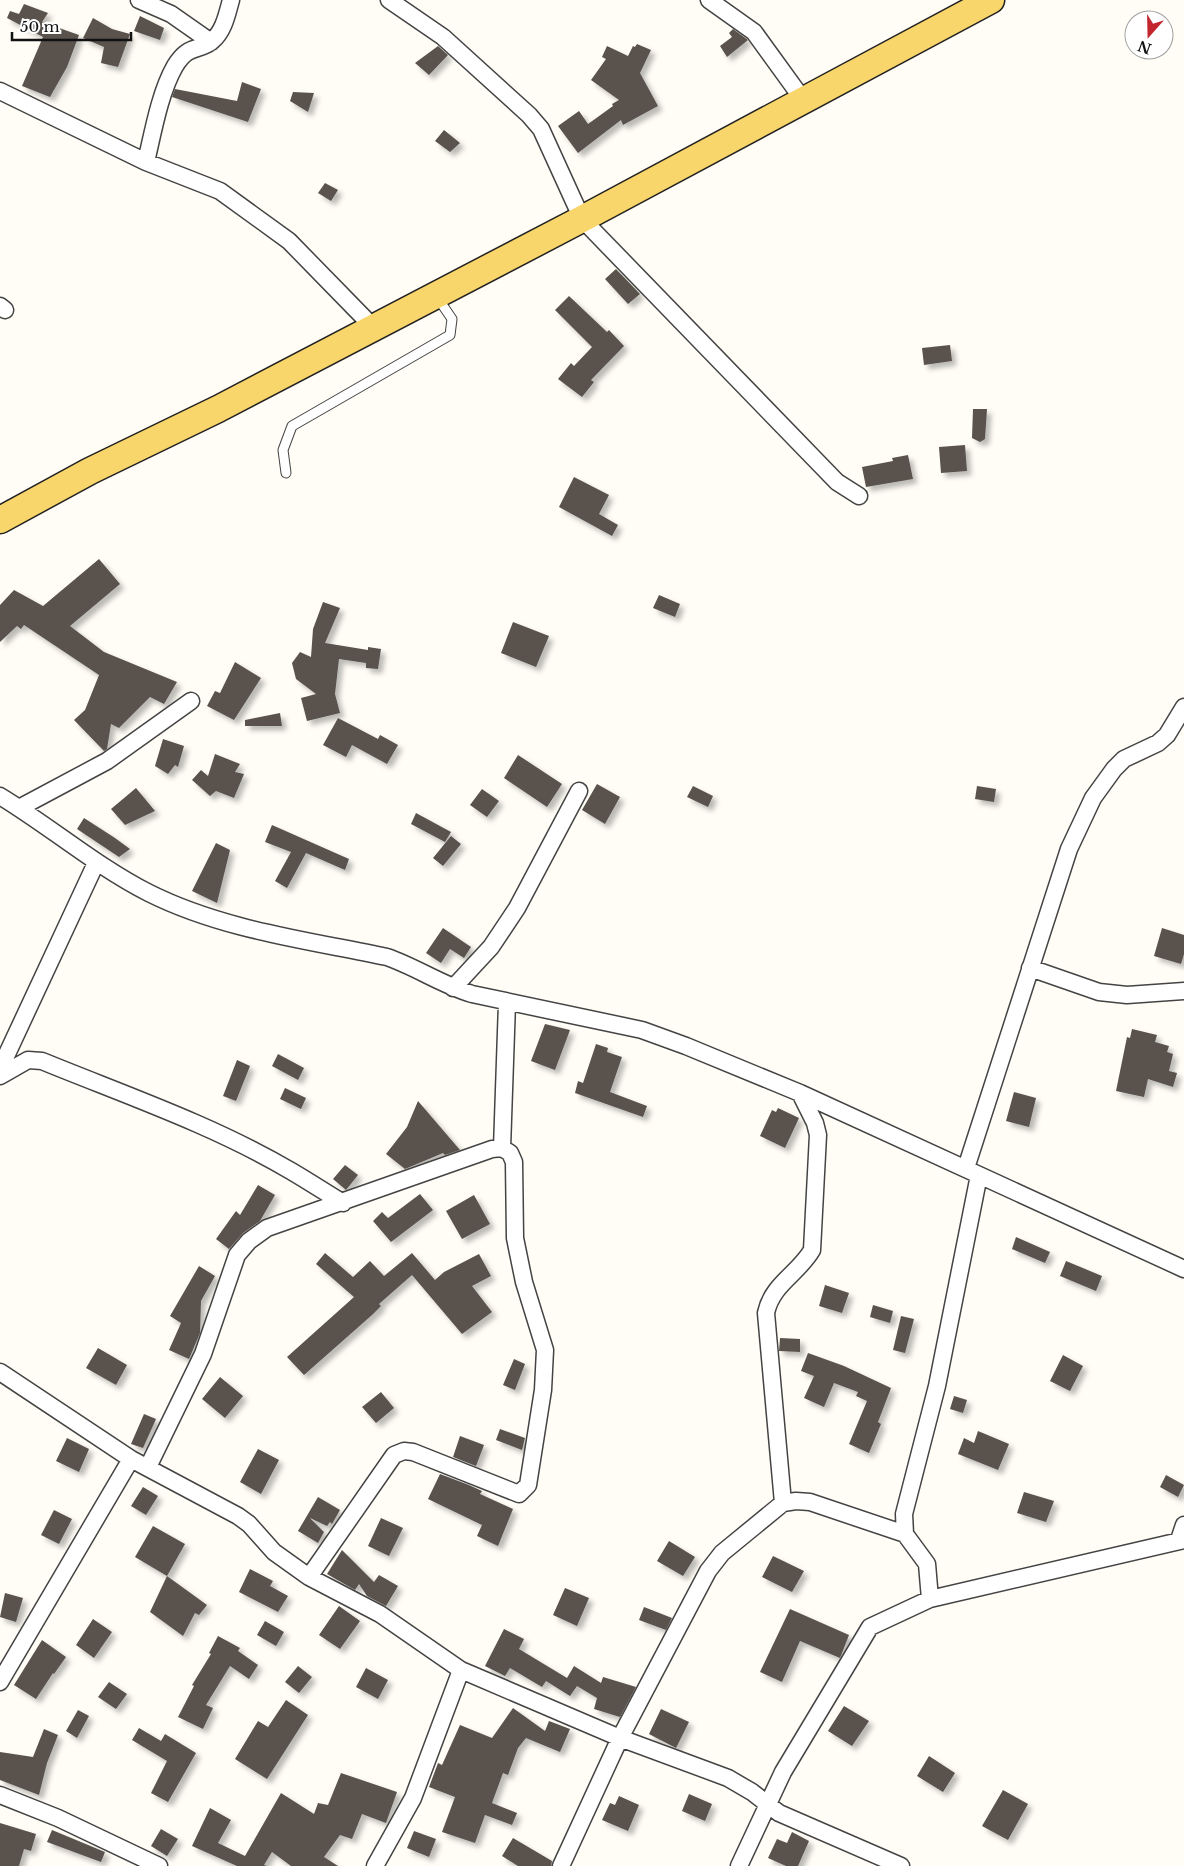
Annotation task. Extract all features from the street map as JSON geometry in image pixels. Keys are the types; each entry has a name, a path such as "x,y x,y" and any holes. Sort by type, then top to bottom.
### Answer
{"main road":[{"path":"0,520 90,471 218,409 804,101 960,7 991,0"}],"street":[{"path":"139,0 171,14 211,42"},
{"path":"146,162 155,124 175,66 189,49 211,42 222,29 231,0"},
{"path":"389,0 442,37 529,115 541,129 582,219 837,482 859,496"},
{"path":"709,0 754,32 804,101"},
{"path":"0,91 146,162 220,191 246,208 290,242 373,327"},
{"path":"19,808 107,761 191,701"},
{"path":"930,1600 927,1564 905,1534 904,1514 937,1386 972,1171 1030,968 1069,849 1093,798 1114,768 1124,759 1158,743 1167,735 1184,707"},
{"path":"453,988 491,947 516,908 579,791"},
{"path":"0,796 96,863 150,893 213,920 387,956 406,963 453,988 506,1003 642,1030 800,1093 1184,1269"},
{"path":"0,1069 96,863"},
{"path":"1030,968 1099,992 1127,995 1184,991"},
{"path":"502,1148 506,1003"},
{"path":"0,1076 28,1060 42,1062 186,1120 241,1145 290,1170 343,1203"},
{"path":"783,1503 766,1313 769,1300 777,1287 812,1250 818,1135 815,1122 800,1093"},
{"path":"148,1467 203,1354 237,1255 249,1241 267,1228 343,1203 492,1149 502,1148 510,1154 514,1162 515,1238 524,1282 544,1350 543,1390 528,1486 519,1494 413,1452 394,1455 309,1577"},
{"path":"0,1372 131,1458 238,1516 249,1524 274,1552 309,1577 380,1614 461,1670 620,1738 728,1778 768,1803 779,1813 901,1866"},
{"path":"0,1682 131,1458"},
{"path":"561,1866 620,1738 708,1571 722,1553 783,1503 810,1502 905,1534"},
{"path":"739,1866 783,1772 870,1627 930,1600 1182,1535"},
{"path":"375,1866 413,1798 461,1670"},
{"path":"0,1795 58,1818 126,1859 158,1866"}],"lane":[{"path":"286,473 282,450 292,426 450,335 452,319 436,295"}],"building":[{"path":"24,4 48,13 42,22 79,35 67,67 50,97 22,86 43,37 7,18 10,11 19,14"},
{"path":"140,16 164,28 160,40 134,31"},
{"path":"93,18 112,29 130,34 118,67 101,63 104,47 83,38"},
{"path":"733,29 748,40 727,57 720,46 732,37 729,33"},
{"path":"637,44 651,50 640,73 658,106 623,125 621,120 578,153 558,126 579,111 588,124 619,100 591,80 606,59 602,57 607,46 628,56 633,46 635,47"},
{"path":"438,46 448,55 429,75 415,63"},
{"path":"242,82 261,89 248,122 172,97 175,89 237,101"},
{"path":"293,92 314,93 308,112 290,101"},
{"path":"444,130 460,143 450,152 435,141"},
{"path":"325,183 338,190 331,201 318,193"},
{"path":"616,269 640,294 628,304 605,279"},
{"path":"569,296 607,332 609,330 624,346 591,380 594,382 582,397 558,379 571,363 574,366 592,347 555,310"},
{"path":"950,345 952,361 924,365 922,348"},
{"path":"973,409 987,409 985,439 980,442 972,438"},
{"path":"965,445 967,471 941,473 939,447"},
{"path":"908,455 913,479 866,487 862,467 893,461 892,458"},
{"path":"574,477 609,495 599,514 618,525 612,536 559,507"},
{"path":"99,559 120,584 70,626 104,652 177,682 164,704 150,697 119,728 111,724 107,749 104,751 74,720 85,710 99,675 24,625 21,629 17,626 0,642 0,605 14,590 43,606"},
{"path":"659,595 680,604 675,617 653,608"},
{"path":"323,602 340,608 325,643 368,650 368,647 381,649 378,669 366,668 366,663 339,659 335,694 340,713 307,721 301,698 316,694 296,679 292,663 300,652 311,657 313,629"},
{"path":"513,622 549,636 536,667 501,653"},
{"path":"235,662 261,678 234,720 207,706 215,691 220,693"},
{"path":"280,713 282,726 245,726 245,720"},
{"path":"338,718 378,739 380,735 398,745 387,764 352,745 346,757 323,745"},
{"path":"163,739 184,746 178,767 175,765 168,774 155,766"},
{"path":"215,754 240,764 235,772 244,774 234,798 216,791 210,796 192,780 201,770 208,776"},
{"path":"518,755 562,784 547,807 504,778"},
{"path":"597,784 620,797 605,824 582,810"},
{"path":"693,786 713,796 708,807 687,797"},
{"path":"977,786 996,789 994,802 975,799"},
{"path":"136,788 155,811 125,825 111,809"},
{"path":"482,789 499,801 487,817 470,805"},
{"path":"416,813 451,832 445,842 411,824"},
{"path":"84,818 130,849 119,857 77,829"},
{"path":"272,825 349,859 345,870 306,853 287,888 275,881 291,852 265,842"},
{"path":"451,836 461,844 443,866 433,858"},
{"path":"216,843 230,850 217,903 192,891"},
{"path":"443,928 471,947 464,958 450,949 441,963 426,953"},
{"path":"1162,928 1184,935 1184,954 1181,964 1154,956"},
{"path":"545,1024 570,1030 555,1070 531,1061"},
{"path":"1132,1029 1157,1035 1155,1042 1169,1046 1167,1052 1173,1054 1169,1071 1177,1073 1173,1087 1148,1079 1144,1097 1116,1091 1127,1037 1130,1038"},
{"path":"596,1044 608,1048 607,1052 622,1057 610,1092 647,1106 643,1117 575,1093 578,1081 583,1083"},
{"path":"278,1054 304,1068 298,1080 272,1066"},
{"path":"237,1060 250,1066 236,1101 223,1096"},
{"path":"285,1088 306,1098 301,1109 280,1099"},
{"path":"1014,1092 1036,1098 1029,1127 1006,1121"},
{"path":"418,1101 460,1150 445,1155 443,1153 405,1169 386,1154 407,1127"},
{"path":"778,1108 799,1118 785,1148 760,1136 772,1110 776,1112"},
{"path":"345,1165 358,1175 346,1190 333,1179"},
{"path":"258,1185 275,1195 260,1221 243,1233 229,1249 216,1239 236,1211 240,1215"},
{"path":"420,1194 433,1210 391,1242 373,1221 382,1212 388,1218"},
{"path":"474,1195 490,1224 462,1239 446,1211"},
{"path":"1016,1237 1050,1252 1045,1263 1012,1249"},
{"path":"325,1253 353,1277 370,1261 384,1276 412,1253 435,1280 444,1272 479,1254 491,1276 472,1286 492,1312 462,1334 412,1275 379,1304 381,1306 372,1315 304,1375 287,1357 354,1297 316,1264"},
{"path":"1066,1261 1102,1276 1096,1291 1060,1276"},
{"path":"199,1266 215,1276 201,1301 200,1333 189,1359 169,1350 181,1323 170,1316"},
{"path":"825,1285 849,1293 842,1313 819,1306"},
{"path":"873,1305 893,1311 890,1323 870,1317"},
{"path":"901,1316 914,1319 905,1353 893,1350"},
{"path":"780,1338 800,1339 800,1352 779,1351"},
{"path":"98,1348 127,1365 116,1385 86,1368"},
{"path":"808,1353 844,1366 891,1388 878,1422 881,1424 869,1453 849,1444 867,1401 856,1396 858,1392 834,1383 824,1407 804,1398 814,1376 801,1371"},
{"path":"1063,1355 1083,1366 1070,1391 1050,1381"},
{"path":"514,1359 525,1364 515,1390 503,1385"},
{"path":"220,1377 243,1396 225,1418 202,1399"},
{"path":"381,1392 394,1408 376,1423 362,1407"},
{"path":"954,1396 967,1400 963,1413 950,1409"},
{"path":"144,1414 156,1419 143,1448 131,1444"},
{"path":"500,1429 525,1438 522,1450 496,1440"},
{"path":"978,1431 1009,1444 998,1470 958,1454 964,1438 974,1443"},
{"path":"460,1436 484,1445 476,1466 453,1457"},
{"path":"67,1438 89,1449 79,1472 56,1461"},
{"path":"258,1449 279,1460 261,1494 240,1482"},
{"path":"440,1474 482,1491 480,1494 513,1509 498,1546 477,1536 482,1525 428,1499"},
{"path":"1166,1475 1184,1485 1178,1497 1160,1487"},
{"path":"143,1487 158,1496 146,1515 131,1506"},
{"path":"1024,1492 1054,1501 1046,1522 1017,1513"},
{"path":"318,1497 340,1510 332,1524 330,1522 327,1526 310,1518 324,1532 318,1543 298,1531"},
{"path":"54,1510 72,1519 59,1544 41,1535"},
{"path":"381,1518 403,1528 389,1556 368,1546"},
{"path":"153,1526 185,1544 167,1576 135,1557"},
{"path":"669,1541 695,1557 683,1576 657,1561"},
{"path":"342,1550 374,1582 379,1575 398,1586 386,1606 367,1596 359,1584 355,1590 327,1574"},
{"path":"773,1556 804,1571 792,1592 762,1577"},
{"path":"250,1569 273,1581 270,1586 288,1596 278,1612 239,1592"},
{"path":"167,1576 207,1605 199,1615 195,1613 183,1636 150,1612"},
{"path":"565,1588 589,1598 577,1626 553,1615"},
{"path":"5,1593 23,1598 16,1622 0,1617"},
{"path":"339,1606 360,1621 340,1649 319,1635"},
{"path":"644,1607 672,1618 666,1630 639,1620"},
{"path":"790,1609 849,1635 840,1658 800,1641 782,1682 760,1672"},
{"path":"93,1619 112,1632 94,1658 76,1645"},
{"path":"265,1621 284,1632 276,1646 257,1635"},
{"path":"504,1629 524,1639 519,1649 567,1678 574,1666 601,1683 603,1677 636,1687 620,1717 594,1709 597,1698 577,1686 570,1696 546,1681 542,1687 510,1668 505,1676 485,1666"},
{"path":"218,1636 240,1648 238,1651 258,1665 249,1679 230,1666 206,1705 213,1708 203,1729 178,1717 194,1686 192,1685 211,1654 209,1653"},
{"path":"42,1640 66,1657 36,1699 14,1685"},
{"path":"298,1666 312,1677 299,1693 285,1682"},
{"path":"366,1668 388,1680 378,1699 356,1687"},
{"path":"109,1682 127,1694 116,1709 98,1697"},
{"path":"286,1700 308,1715 267,1779 235,1759 258,1721 268,1727"},
{"path":"844,1706 869,1721 852,1746 828,1731"},
{"path":"513,1708 545,1731 549,1721 570,1729 560,1752 526,1738 518,1748 508,1775 503,1773 492,1803 517,1813 512,1825 485,1815 475,1843 442,1832 455,1797 429,1787 438,1763 442,1765 460,1725 492,1738"},
{"path":"661,1709 689,1722 676,1748 649,1734"},
{"path":"78,1710 89,1716 77,1738 66,1731"},
{"path":"139,1728 161,1741 165,1734 196,1753 168,1802 151,1793 167,1761 132,1740"},
{"path":"44,1729 58,1735 47,1763 39,1795 0,1780 0,1752 33,1757"},
{"path":"929,1756 955,1773 943,1792 917,1776"},
{"path":"341,1773 397,1792 386,1823 362,1814 352,1839 340,1835 324,1857 338,1866 291,1866 272,1852 264,1865 267,1866 237,1866 192,1846 210,1808 231,1820 218,1843 245,1856 281,1793 314,1814 318,1803 328,1805"},
{"path":"1003,1790 1028,1804 1008,1840 982,1826"},
{"path":"689,1794 712,1804 705,1821 682,1811"},
{"path":"619,1796 639,1805 628,1831 602,1820 610,1803 615,1805"},
{"path":"0,1823 36,1834 31,1851 24,1849 19,1866 0,1866"},
{"path":"161,1829 178,1839 167,1856 151,1846"},
{"path":"52,1830 105,1852 101,1862 47,1842"},
{"path":"414,1831 436,1839 429,1857 407,1848"},
{"path":"792,1832 809,1841 798,1866 786,1866 768,1858 777,1839 787,1843"},
{"path":"513,1838 552,1861 551,1866 518,1866 502,1856"}]}
